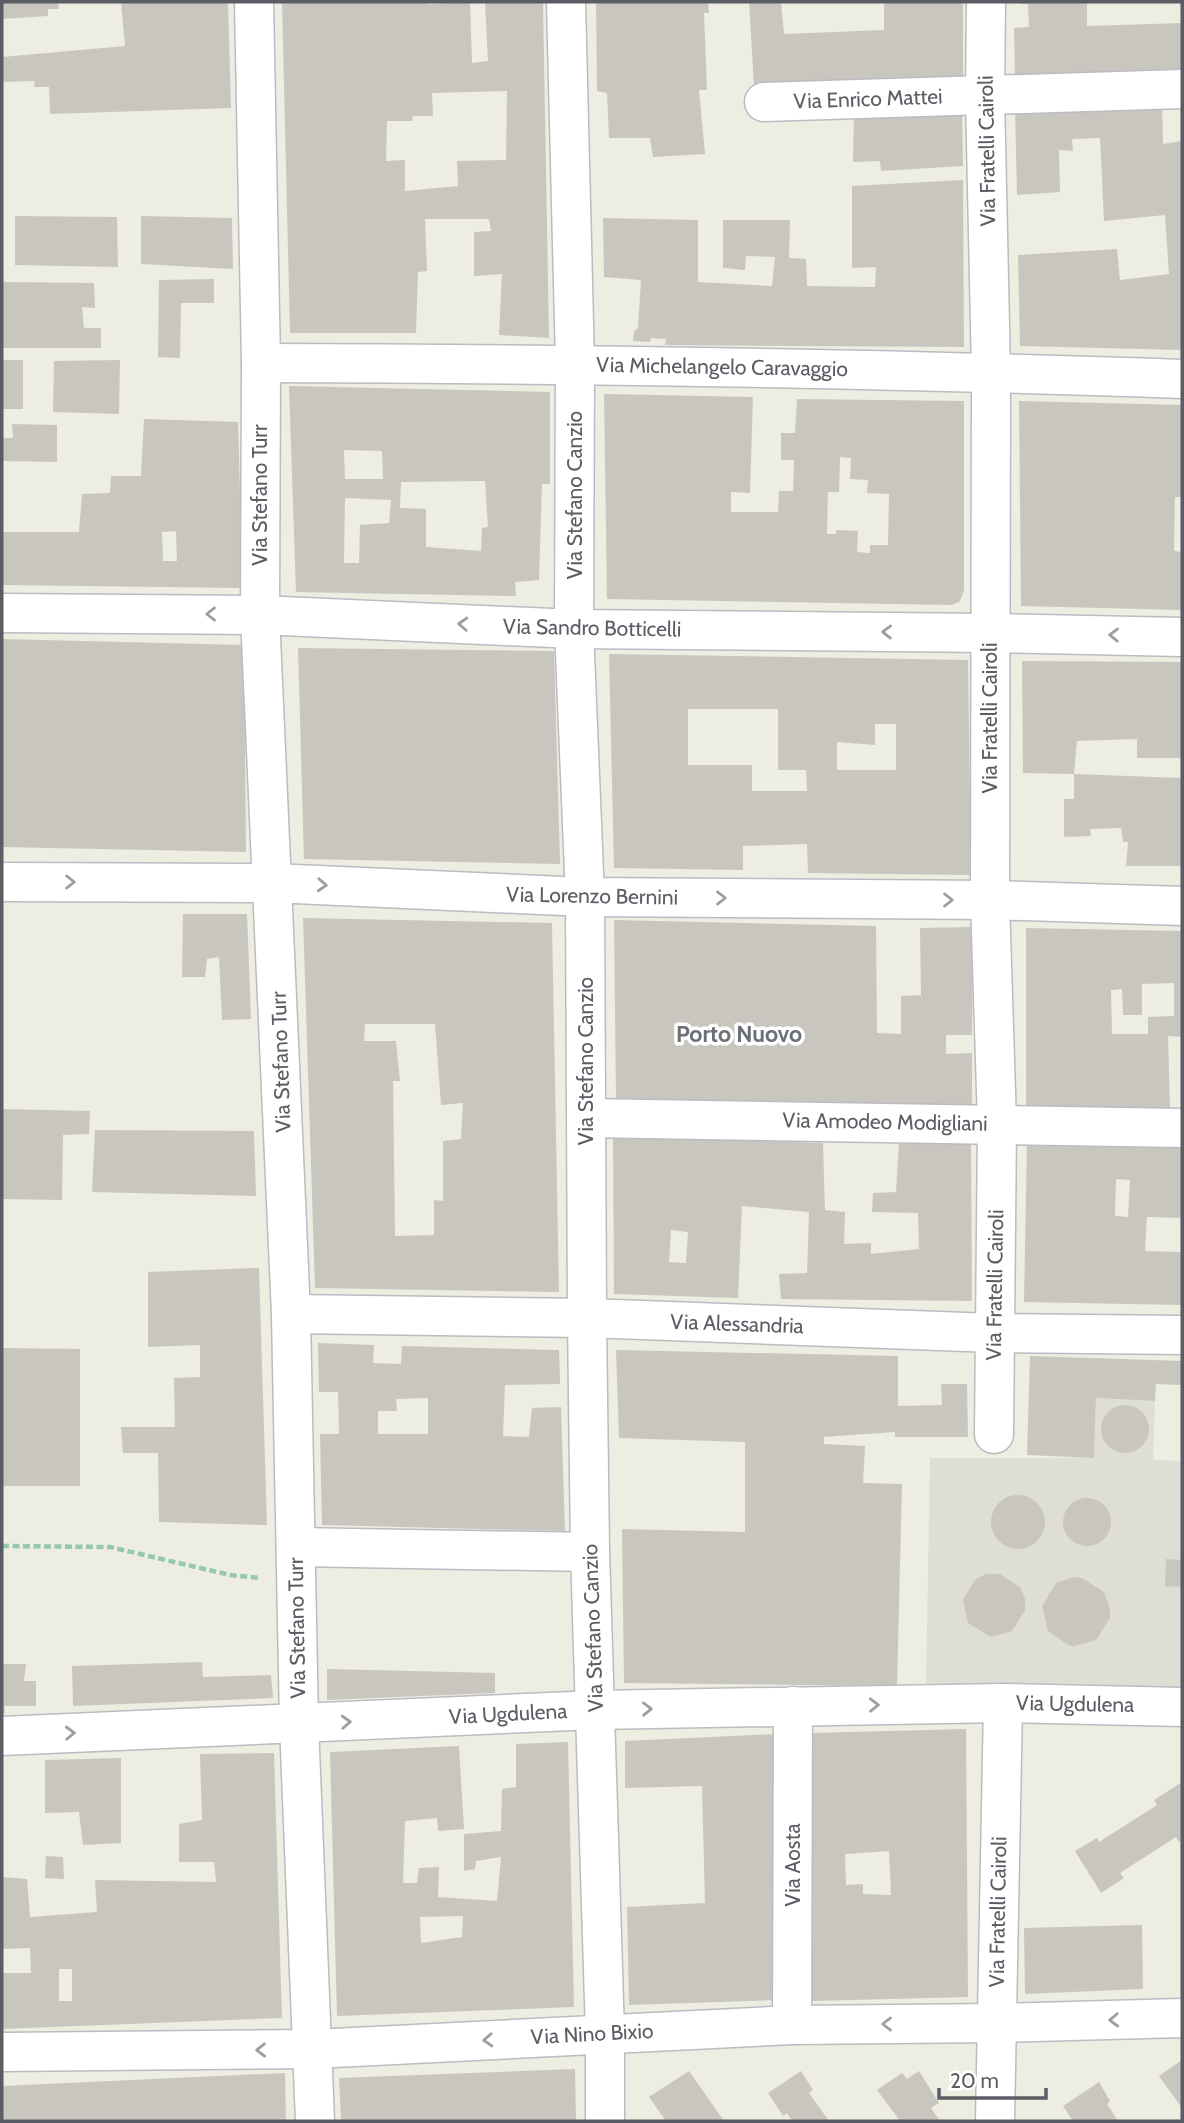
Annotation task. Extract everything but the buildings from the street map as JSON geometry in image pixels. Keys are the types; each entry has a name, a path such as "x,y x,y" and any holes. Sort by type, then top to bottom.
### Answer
{"street":[{"name":"Via Stefano Turr","path":"254,2 261,363 260,615 292,1314 299,1724 315,2121"},
{"name":"Via Stefano Canzio","path":"566,2 575,364 575,629 585,897 590,1552 605,2033 605,2121"},
{"name":"Via Fratelli Cairoli","path":"986,2 985,96 991,372 990,900 997,1124 994,1434"},
{"name":"Via Enrico Mattei","path":"764,102 1182,89"},
{"name":"Via Michelangelo Caravaggio","path":"261,363 575,364 991,372 1182,379"},
{"name":"Via Sandro Botticelli","path":"2,612 260,615 575,629 1182,637"},
{"name":"Via Lorenzo Bernini","path":"2,882 273,883 585,897 990,900 1182,906"},
{"name":"Via Amodeo Modigliani","path":"587,1118 1182,1128"},
{"name":"Via Alessandria","path":"292,1314 587,1318 994,1333 1182,1335"},
{"path":"296,1564 590,1552"},
{"name":"Via Fratelli Cairoli","path":"995,2121 1003,1703"},
{"name":"Via Ugdulena","path":"2,1736 595,1710 1003,1703 1182,1707"},
{"name":"Via Aosta","path":"792,2025 793,1706"},
{"name":"Via Nino Bixio","path":"2,2052 314,2049 792,2025 996,2024 1182,2018"}],"path":[{"path":"2,1546 110,1547 230,1575 296,1564"}],"shaded area":[{"path":"1096,1398 1155,1401 1153,1460 1182,1461 1182,1690 926,1686 930,1458 1094,1458"}],"district":[{"name":"Porto Nuovo","path":"739,1034"}]}
